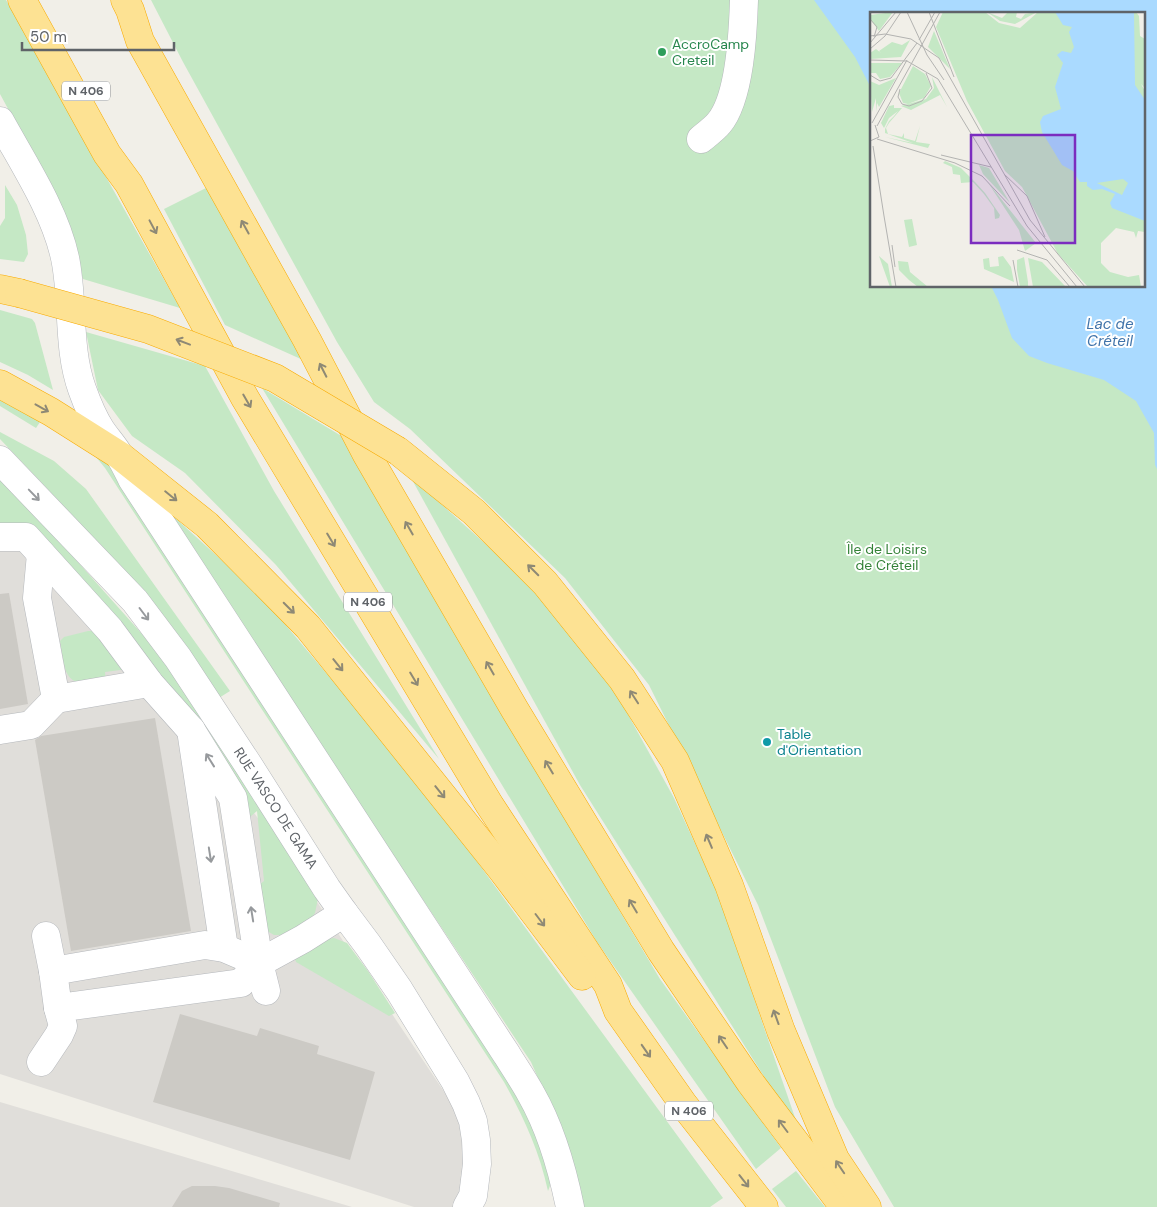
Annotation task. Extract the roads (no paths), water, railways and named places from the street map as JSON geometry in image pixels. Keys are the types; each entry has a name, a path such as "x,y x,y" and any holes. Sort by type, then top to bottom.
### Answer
{"highway":[{"path":"22,0 106,154 129,184"},
{"name":"N 406","path":"38,0 117,150 129,184 245,398 489,804 608,985 618,1011 684,1104 764,1207"},
{"path":"110,0 118,15 140,41 307,340 367,455 510,702 661,951 750,1082 844,1207"},
{"path":"125,0 140,41"},
{"path":"10,291 148,329 275,378 398,451 474,512 545,583 622,679 675,761 729,885 781,1031 835,1159 867,1207"},
{"path":"0,384 51,412 119,455 207,525 308,627 502,870 596,996 618,1011"}],"street":[{"path":"701,138 719,123 729,106 738,67 744,19 744,0"},
{"path":"0,121 42,197 60,237 66,265 76,365 88,403 100,429 119,455 132,479 508,1054 531,1094 555,1147 562,1201"},
{"name":"RUE VASCO DE GAMA","path":"0,460 135,601 178,658 344,913 398,990 455,1081 473,1121 477,1164 471,1203"},
{"path":"0,537 26,537 110,630 149,683 191,730 233,798 259,963 266,991"},
{"path":"41,554 38,598 56,699"},
{"path":"0,730 31,725 56,699 149,683"},
{"path":"191,730 224,948"},
{"path":"58,1008 241,983 259,963 303,939 344,913"},
{"path":"42,1062 59,1036 63,1026 58,1008 46,936"},
{"path":"53,972 205,945 224,948 259,963"}],"water":[{"name":"Lac de Créteil","path":"814,0 1157,0 1157,469 1155,465 1154,433 1136,401 1104,380 1029,356 1012,338 992,288 1144,288 1144,12 870,12 870,86 855,57"}],"place":[{"name":"AccroCamp Creteil","path":"662,52"},
{"name":"Table d'Orientation","path":"767,742"}],"park label":[{"name":"Île de Loisirs de Créteil","path":"887,558"}]}
